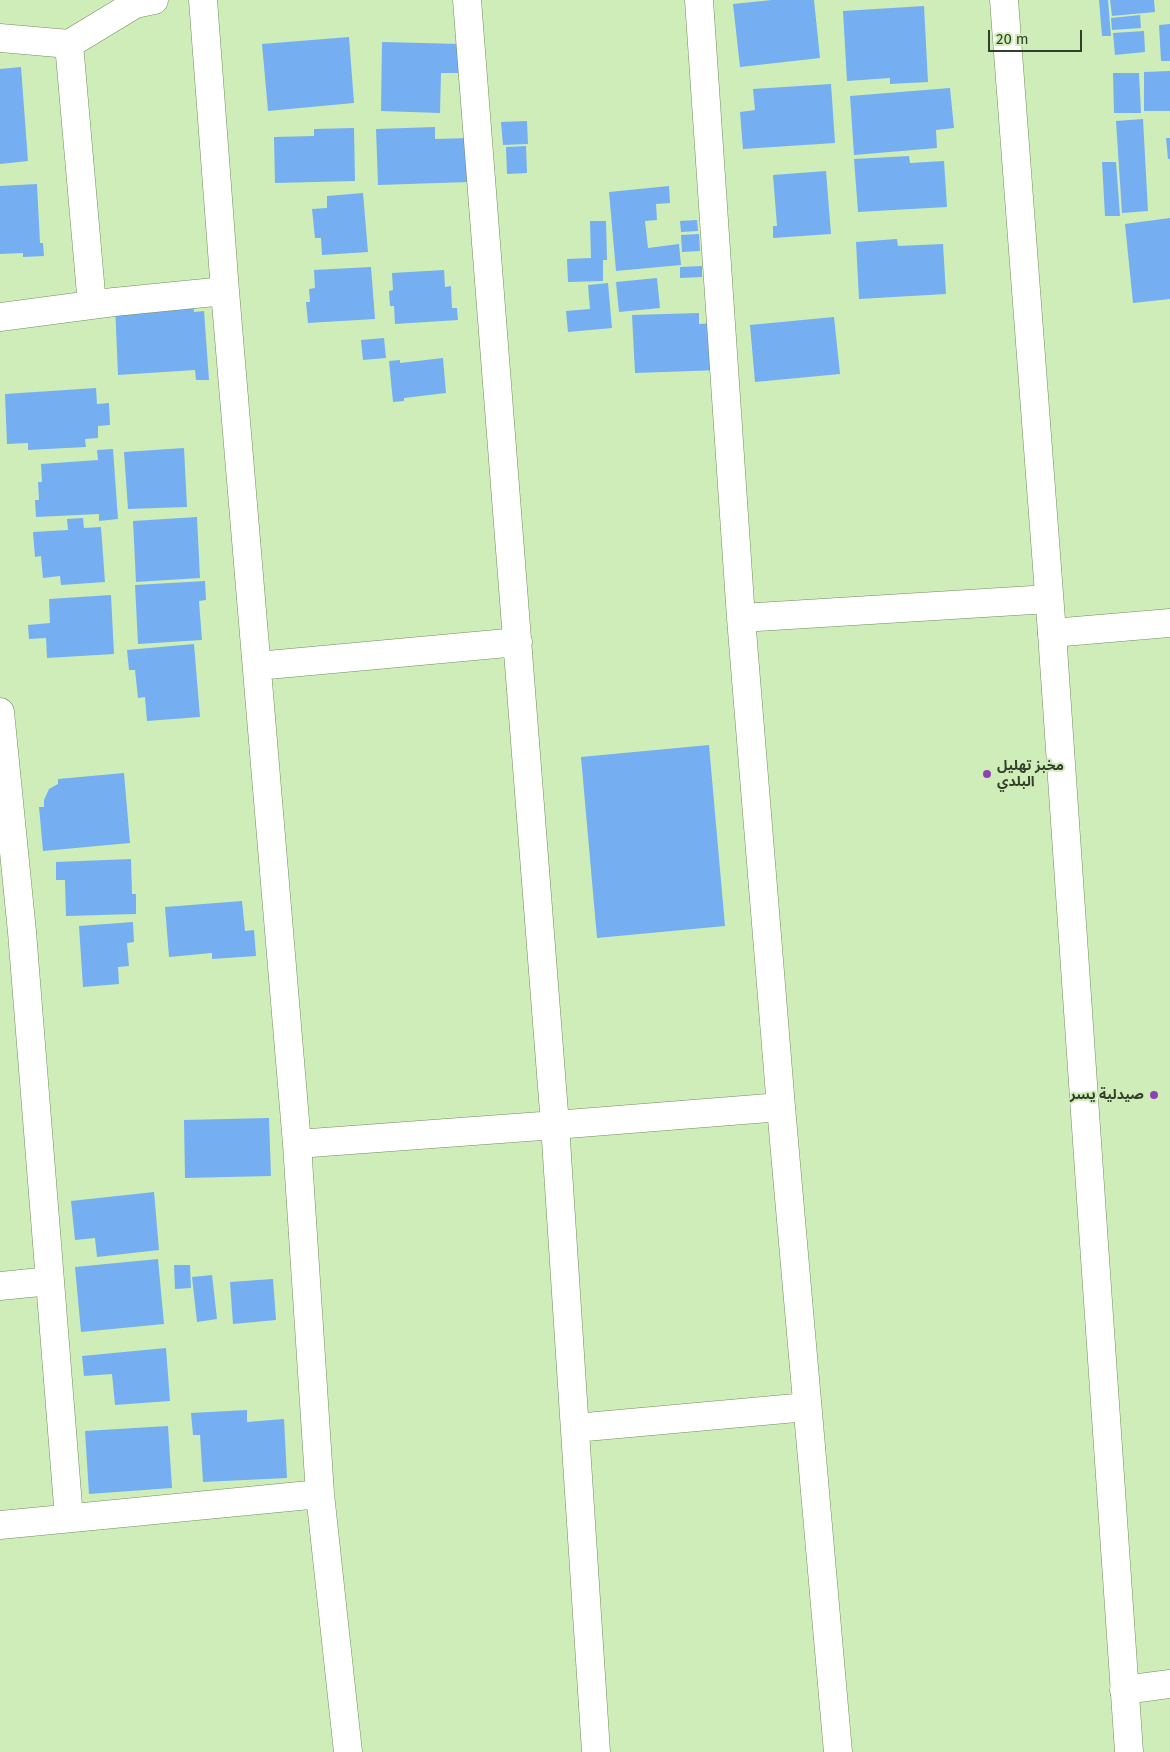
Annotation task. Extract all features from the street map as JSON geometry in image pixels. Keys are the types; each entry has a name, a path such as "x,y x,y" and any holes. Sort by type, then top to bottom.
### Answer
{"street":[{"path":"0,38 69,44 135,4 154,0"},
{"path":"203,0 225,292 297,1144 320,1494 342,1752"},
{"path":"467,0 555,1125 596,1752"},
{"path":"699,0 741,618 781,1107 838,1752"},
{"path":"1004,0 1052,633 1129,1752"},
{"path":"69,44 92,305"},
{"path":"0,317 92,305 225,292"},
{"path":"741,618 1049,599"},
{"path":"1052,633 1170,623"},
{"path":"257,666 518,642"},
{"path":"0,712 11,933 50,1281 68,1518"},
{"path":"297,1144 781,1107"},
{"path":"0,1286 50,1281"},
{"path":"575,1428 807,1407"},
{"path":"0,1525 320,1494"},
{"path":"1124,1690 1170,1684"}],"building":[{"path":"772,0 814,0 820,58 740,67 733,4"},
{"path":"1099,0 1108,0 1111,36 1102,36"},
{"path":"1110,0 1154,0 1155,12 1112,16"},
{"path":"924,6 928,82 890,84 890,78 847,81 843,11"},
{"path":"1140,15 1141,28 1112,30 1111,18"},
{"path":"1170,24 1170,61 1161,61 1159,25"},
{"path":"1144,31 1145,52 1115,55 1113,33"},
{"path":"349,37 354,103 268,111 262,44"},
{"path":"382,42 461,44 460,73 441,73 440,113 381,111"},
{"path":"21,67 28,161 0,164 0,69"},
{"path":"1170,71 1170,111 1144,111 1144,72"},
{"path":"1113,73 1139,73 1141,113 1114,113"},
{"path":"831,84 835,143 743,149 740,112 755,110 753,89"},
{"path":"950,88 954,128 936,130 937,148 854,155 850,96"},
{"path":"1143,119 1148,211 1122,213 1116,121"},
{"path":"527,121 528,144 503,145 501,122"},
{"path":"435,127 435,139 468,138 469,182 378,185 376,129"},
{"path":"354,128 355,181 275,183 274,137 314,136 314,129"},
{"path":"1166,138 1170,138 1170,159 1168,159"},
{"path":"526,146 527,173 507,174 506,147"},
{"path":"909,156 910,163 944,161 947,207 858,212 854,159"},
{"path":"1102,162 1116,162 1120,216 1105,216"},
{"path":"826,171 831,234 773,238 773,226 777,226 773,175"},
{"path":"37,184 40,243 43,243 44,256 23,257 23,253 0,254 0,186"},
{"path":"669,186 670,203 656,204 657,220 645,221 648,248 679,244 681,265 616,271 609,192"},
{"path":"363,193 368,252 322,255 321,238 315,238 312,209 327,208 327,196"},
{"path":"1170,218 1170,299 1133,303 1125,224"},
{"path":"697,220 698,231 681,232 680,221"},
{"path":"590,221 606,221 607,260 603,260 603,281 568,282 567,259 591,258"},
{"path":"699,234 700,251 682,252 681,235"},
{"path":"897,239 898,246 943,244 946,294 859,299 856,242"},
{"path":"702,266 702,277 680,278 680,267"},
{"path":"371,267 375,319 308,323 306,302 310,302 309,289 315,288 314,270"},
{"path":"444,270 445,287 451,286 452,308 457,308 458,320 395,324 394,306 390,306 389,291 393,290 392,273"},
{"path":"657,278 660,308 619,312 616,282"},
{"path":"608,283 612,328 568,332 566,311 590,309 588,285"},
{"path":"193,299 194,312 204,311 209,380 196,380 195,370 118,375 115,304"},
{"path":"699,313 699,324 718,323 720,370 635,373 632,315"},
{"path":"834,317 840,374 755,382 750,325"},
{"path":"384,338 386,358 363,360 361,340"},
{"path":"443,358 446,393 404,398 404,401 393,402 389,361 400,360 400,363"},
{"path":"96,388 97,404 109,403 110,425 98,426 98,438 85,439 86,447 28,450 28,443 7,444 5,394"},
{"path":"184,448 187,507 128,509 124,452"},
{"path":"113,449 118,519 99,521 99,514 36,517 35,500 39,500 38,482 42,482 41,464 98,460 97,450"},
{"path":"197,517 200,578 136,582 133,521"},
{"path":"83,518 84,528 101,527 105,582 61,585 60,576 43,578 41,556 35,557 33,532 68,530 67,519"},
{"path":"205,581 206,600 199,601 202,640 138,644 135,585"},
{"path":"111,595 114,654 47,658 46,638 29,639 28,625 50,623 49,599"},
{"path":"194,644 200,717 147,721 145,697 138,698 135,670 129,670 127,650"},
{"path":"709,745 725,926 597,938 581,757"},
{"path":"124,773 130,843 43,851 39,807 44,807 44,800 49,789 58,784 58,779"},
{"path":"131,859 132,894 136,894 136,914 66,916 65,880 56,880 56,862"},
{"path":"242,901 245,931 254,930 256,956 212,959 212,953 169,957 165,907"},
{"path":"133,922 134,942 127,943 129,966 118,967 119,984 83,987 79,926"},
{"path":"269,1118 271,1176 185,1178 184,1120"},
{"path":"154,1192 159,1250 97,1257 95,1238 75,1240 71,1201"},
{"path":"158,1259 164,1324 81,1332 75,1267"},
{"path":"174,1265 190,1265 191,1288 175,1289"},
{"path":"212,1275 217,1319 197,1322 192,1277"},
{"path":"273,1279 276,1320 233,1324 230,1282"},
{"path":"166,1348 170,1401 115,1405 112,1374 84,1376 82,1356"},
{"path":"247,1410 247,1422 284,1419 287,1478 203,1482 200,1435 193,1435 191,1413"},
{"path":"168,1426 172,1488 89,1494 85,1431"}],"place":[{"name":"مخبز تهليل البلدي","path":"987,774"},
{"name":"صيدلية يسر","path":"1154,1095"}]}
